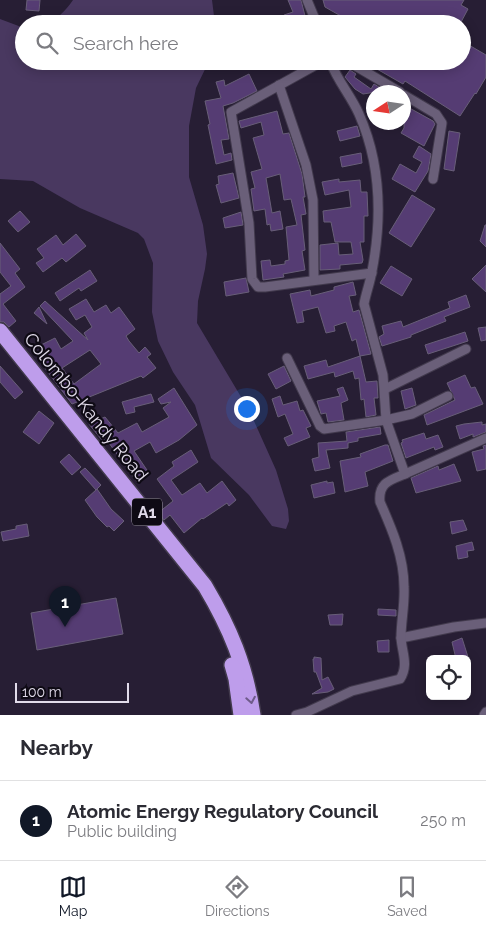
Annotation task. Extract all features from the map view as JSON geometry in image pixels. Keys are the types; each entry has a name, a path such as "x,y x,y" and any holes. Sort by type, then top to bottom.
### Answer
{"highway":[{"name":"Colombo-Kandy Road","path":"0,331 205,586 238,651 253,715"},
{"name":"Colombo-Kandy Road","path":"0,345 173,559 206,605 229,656 236,679 241,715"}],"street":[{"path":"308,0 314,15"},
{"path":"307,70 232,112 249,223 252,279 258,287 265,288 372,273"},
{"path":"335,70 360,115 376,170 378,231 372,273 364,304 385,389 386,420 405,474"},
{"path":"362,70 388,85"},
{"path":"279,85 306,165 313,200 314,280"},
{"path":"411,99 436,114 442,123 433,179"},
{"path":"385,389 466,349"},
{"path":"287,358 320,426 324,429 386,420 412,414 448,396"},
{"path":"296,715 308,714 352,691 400,679 405,665 401,638 404,586 397,540 380,502 380,489 385,484 405,474 486,438"},
{"path":"401,638 454,627 486,623"}],"shaded area":[{"path":"73,0 212,0 214,15 60,15"},
{"path":"0,19 15,25 15,70 205,70 196,88 189,126 189,177 203,225 207,254 198,301 197,323 250,412 276,470 288,509 289,521 286,529 272,526 249,495 211,458 195,405 173,372 158,341 152,312 153,263 144,239 138,233 80,208 33,181 0,179"}],"building":[{"path":"27,0 40,0 39,11 26,10"},
{"path":"288,0 301,0 305,15 284,15 293,12"},
{"path":"323,0 464,0 461,5 468,9 465,15 339,15 325,7"},
{"path":"471,46 486,55 486,77 460,116 405,81 403,84 379,70 471,70"},
{"path":"350,70 356,74 354,77 366,85 366,94 363,94 355,89 345,77"},
{"path":"249,74 257,91 223,106 229,139 221,140 224,155 231,153 232,160 216,164 205,101 221,98 216,82 224,80 225,86"},
{"path":"411,109 435,124 424,146 401,133 403,130 411,130"},
{"path":"277,111 283,134 289,133 302,174 306,214 301,215 305,250 302,251 305,270 283,274 284,277 263,280 261,261 270,260 271,266 285,264 285,261 289,260 286,227 297,225 291,199 284,200 280,174 266,178 272,213 280,211 283,229 271,231 270,224 267,225 265,209 254,211 251,189 255,188 251,172 262,169 253,138 264,135 261,122 241,128 239,121"},
{"path":"357,126 360,136 340,141 337,131"},
{"path":"449,131 460,133 454,171 444,169"},
{"path":"419,146 431,154 428,171 415,192 392,179 400,164 416,173 422,162 413,157"},
{"path":"361,153 362,163 342,167 340,157"},
{"path":"233,173 239,198 221,203 216,185 219,184 218,176"},
{"path":"339,179 339,182 360,180 361,192 367,192 368,216 364,216 364,242 360,242 363,260 362,263 340,265 340,269 320,270 320,245 338,243 339,255 353,254 351,242 335,242 331,222 324,222 323,211 351,207 349,190 325,195 322,182"},
{"path":"412,195 435,209 411,247 389,233"},
{"path":"20,211 30,222 18,232 8,221"},
{"path":"241,212 243,225 225,228 223,218"},
{"path":"486,225 486,247 480,241"},
{"path":"76,234 86,246 66,262 62,258 43,272 36,263 44,258 37,249 56,235 63,245"},
{"path":"0,243 20,269 15,273 25,287 3,304 16,321 9,327 4,322 0,322 0,294 11,286 0,272"},
{"path":"486,265 486,292 472,279"},
{"path":"391,266 412,279 402,296 380,283"},
{"path":"90,270 97,281 81,291 79,288 60,301 55,293"},
{"path":"246,278 249,292 226,296 224,282"},
{"path":"353,282 356,295 349,296 353,312 359,310 371,354 360,356 356,339 352,341 346,322 334,326 335,331 326,333 318,307 302,311 304,322 297,323 290,294 310,290 311,296 334,290 334,287"},
{"path":"466,295 470,307 444,317 446,321 411,335 411,337 382,346 379,337 384,334 382,326 401,321 403,327 450,308 448,302"},
{"path":"86,299 94,312 106,305 111,313 119,307 135,329 126,336 129,341 139,353 145,347 151,354 147,357 156,368 143,378 141,376 72,404 42,364 47,361 39,346 55,338 61,349 73,341 40,306 45,301 88,340 84,333 92,327 85,315 76,320 69,309","holes":["90,350 101,364 74,384 62,368"]},
{"path":"39,307 47,324 34,313"},
{"path":"486,327 486,340 481,341 478,328"},
{"path":"465,332 468,341 428,354 425,345"},
{"path":"360,356 366,382 377,381 378,398 374,398 376,415 366,417 364,399 361,400 359,378 355,379 353,371 335,377 334,372 308,379 304,366 326,360 328,367"},
{"path":"0,366 23,392 15,399 0,382"},
{"path":"284,366 291,381 276,389 268,374"},
{"path":"465,375 471,388 475,387 483,404 427,425 424,415 455,400 447,383"},
{"path":"343,387 348,400 341,403 344,420 328,422 326,413 321,414 317,401 340,396 337,389"},
{"path":"174,388 197,425 179,440 156,453 150,442 134,451 149,473 137,482 109,443 106,445 89,424 105,417 118,433 137,423 142,432 169,417 163,408 171,402 161,404 158,399"},
{"path":"412,388 416,405 405,409 401,391"},
{"path":"151,394 154,402 134,407 135,412 126,414 122,402"},
{"path":"280,396 283,405 297,401 300,411 303,410 311,426 306,428 310,437 288,446 284,438 293,434 285,414 278,417 272,399"},
{"path":"39,411 54,423 39,444 23,432"},
{"path":"482,422 482,425 486,424 486,432 460,439 456,426"},
{"path":"380,427 381,434 358,438 358,441 348,443 348,448 326,450 330,468 315,471 312,459 319,457 318,443 347,441 346,432"},
{"path":"424,433 426,439 438,435 443,447 435,450 434,447 406,458 401,443 403,442 402,440"},
{"path":"388,445 393,461 365,472 368,486 345,492 340,461 361,457 360,454"},
{"path":"486,445 486,469 477,471 472,452 484,449 483,446"},
{"path":"191,450 198,462 171,480 182,495 200,483 207,493 222,481 236,500 229,506 227,503 202,518 184,533 170,515 164,520 158,513 173,501 157,479 174,466 172,462"},
{"path":"69,454 81,467 72,475 60,462"},
{"path":"454,464 461,481 416,493 411,478 438,466 439,470"},
{"path":"85,468 101,485 96,490 80,472"},
{"path":"327,481 327,483 333,482 335,493 314,498 311,485"},
{"path":"97,489 111,509 124,521 114,531 97,517 85,500"},
{"path":"463,520 467,530 452,534 450,522"},
{"path":"27,524 29,536 3,541 1,532 16,529 16,526"},
{"path":"472,542 474,550 467,551 468,557 458,559 456,546"},
{"path":"116,598 123,634 37,650 31,613"},
{"path":"378,609 396,610 396,616 378,615"},
{"path":"343,614 342,625 330,625 328,615"},
{"path":"462,638 467,655 455,655 452,642"},
{"path":"389,640 389,652 378,652 377,641"},
{"path":"314,657 321,658 322,680 328,677 334,689 328,692 312,694 322,688 316,672 314,672"}],"place":[{"name":"Atomic Energy Regulatory Council","path":"65,627"}]}
